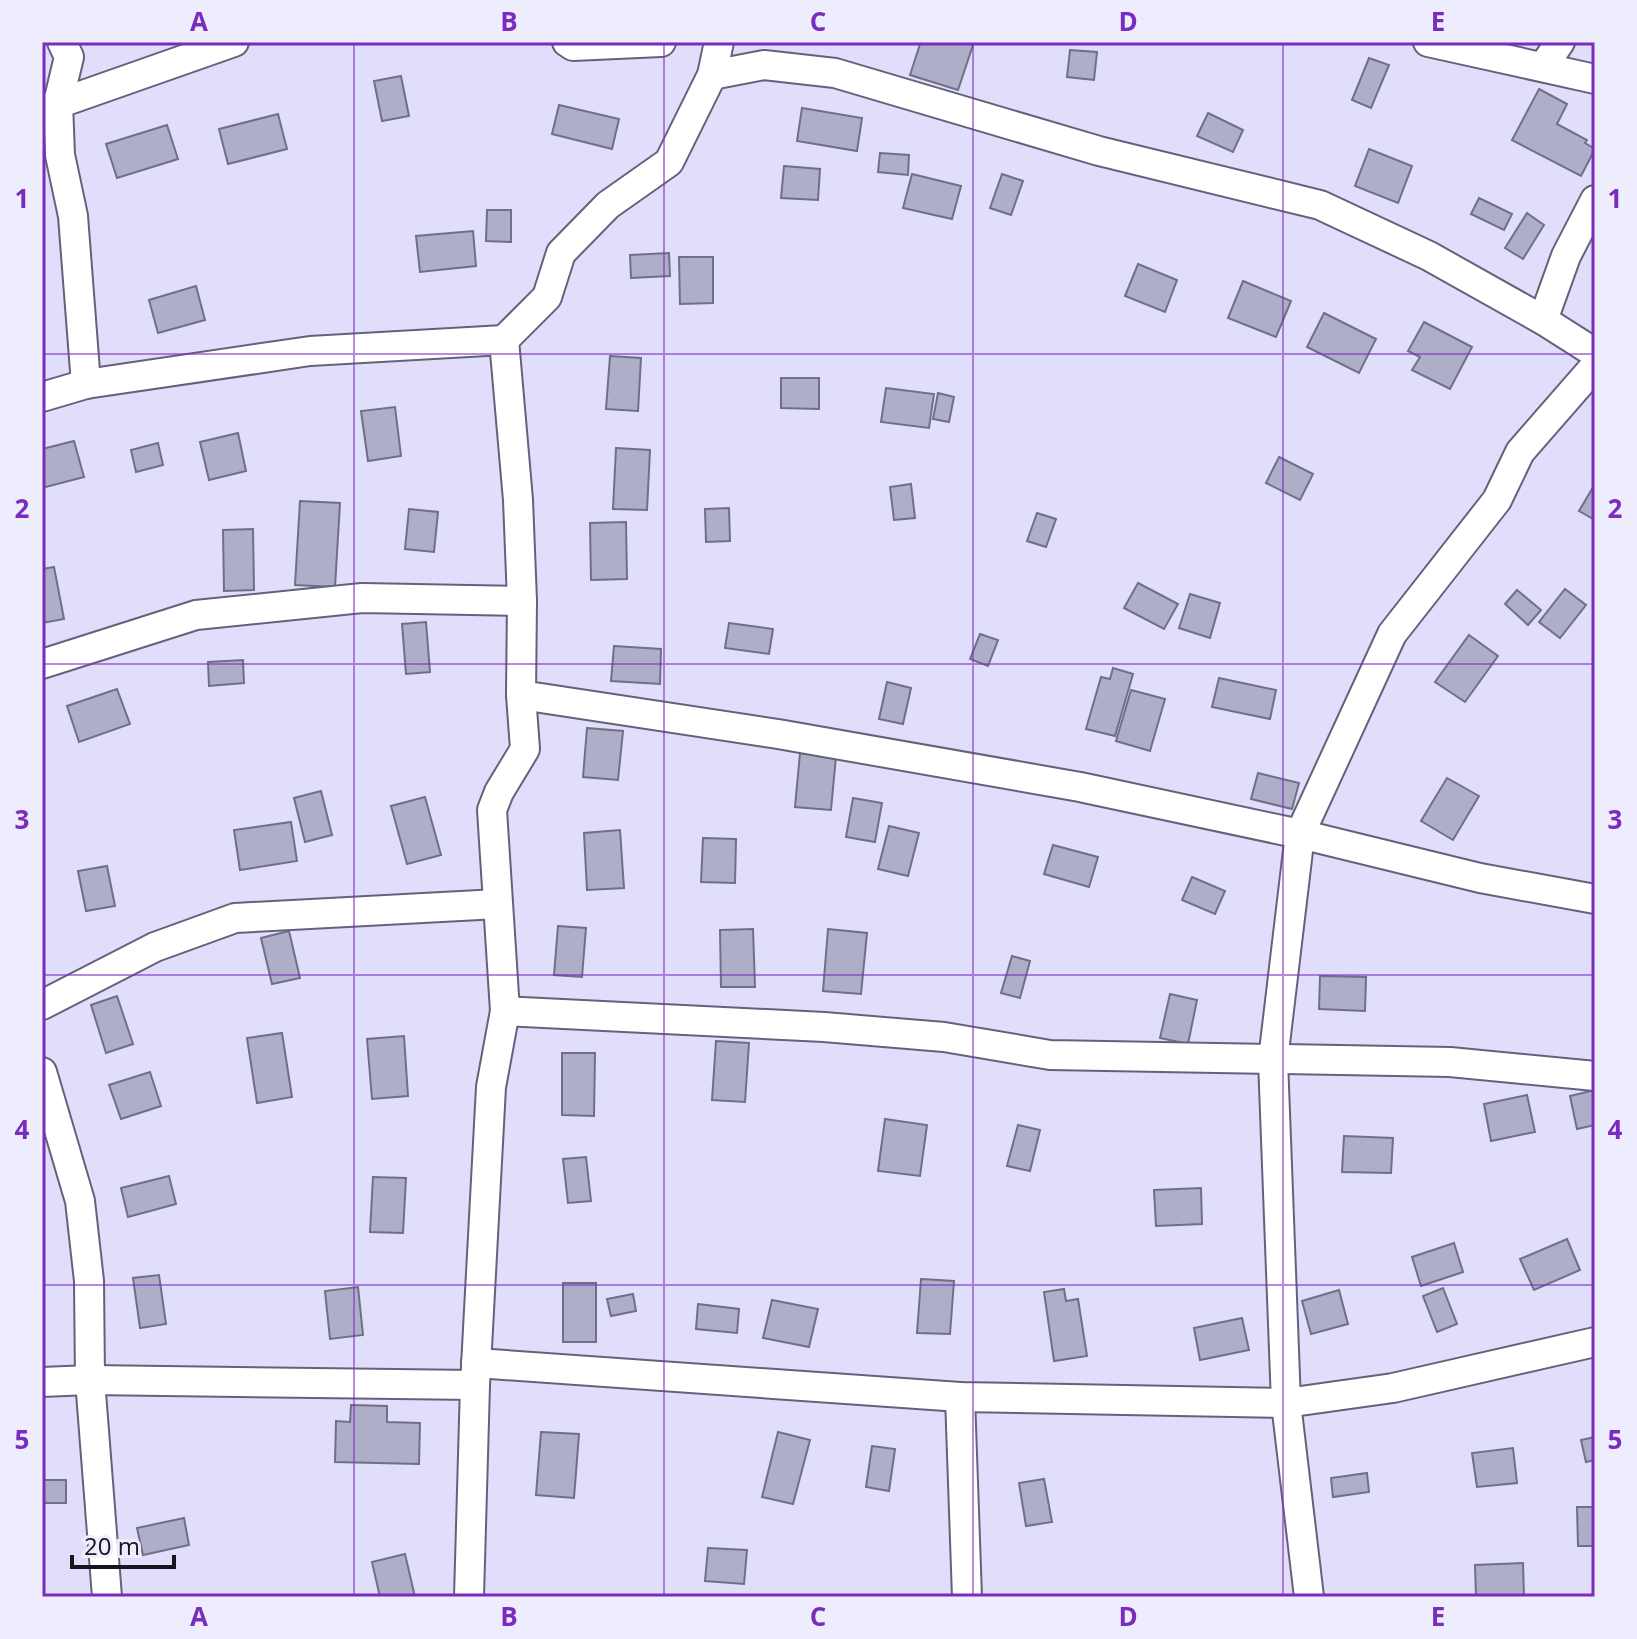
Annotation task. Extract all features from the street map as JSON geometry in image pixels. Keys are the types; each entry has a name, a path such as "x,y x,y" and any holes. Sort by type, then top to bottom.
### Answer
{"street":[{"path":"62,42 69,57 50,106 73,216 86,384"},
{"path":"50,106 234,42"},
{"path":"567,42 573,46 661,42"},
{"path":"42,397 86,384 310,351 504,340 547,297 561,253 608,205 669,162 712,75 719,42"},
{"path":"1428,42 1595,79"},
{"path":"1543,67 1560,42"},
{"path":"712,75 764,65 835,73 1099,151 1320,205 1429,256 1595,353"},
{"path":"1543,320 1566,256 1595,200"},
{"path":"469,1597 475,1374 491,1087 505,1011 492,810 499,792 525,749 521,695 522,601 518,500 504,340"},
{"path":"1309,1597 1286,1403 1273,1060 1300,834 1392,634 1497,500 1520,452 1595,366"},
{"path":"42,664 196,615 362,598 522,601"},
{"path":"521,695 778,734 1065,784 1300,834 1480,878 1595,899"},
{"path":"42,1005 155,947 235,918 498,904"},
{"path":"505,1011 839,1028 944,1037 1050,1055 1450,1062 1595,1076"},
{"path":"42,1072 80,1201 89,1281 90,1380 107,1597"},
{"path":"42,1382 475,1374 960,1397 1286,1403 1393,1388 1595,1342"},
{"path":"960,1397 967,1597"}],"building":[{"path":"915,42 974,42 958,90 910,75 920,44"},
{"path":"1070,50 1097,52 1094,80 1067,77"},
{"path":"1369,58 1389,65 1371,108 1352,100"},
{"path":"401,76 409,116 382,121 374,81"},
{"path":"1539,89 1567,104 1557,124 1587,140 1585,143 1595,149 1581,176 1512,140"},
{"path":"559,105 619,119 612,149 552,134"},
{"path":"802,108 862,118 857,151 797,141"},
{"path":"1208,113 1243,130 1233,152 1197,136"},
{"path":"278,114 287,149 228,164 219,129"},
{"path":"167,125 178,159 117,178 106,144"},
{"path":"1369,149 1412,166 1398,203 1355,186"},
{"path":"880,153 909,155 908,175 878,172"},
{"path":"784,166 820,169 818,200 781,198"},
{"path":"912,174 961,186 952,219 903,208"},
{"path":"1002,174 1023,181 1011,215 990,208"},
{"path":"1479,198 1512,214 1504,230 1471,214"},
{"path":"487,210 511,210 511,242 486,241"},
{"path":"1527,213 1544,225 1523,259 1505,248"},
{"path":"473,231 476,266 420,272 416,236"},
{"path":"669,253 670,276 631,278 630,255"},
{"path":"679,257 713,257 713,303 680,304"},
{"path":"1138,264 1177,280 1165,312 1125,296"},
{"path":"1243,281 1291,301 1276,337 1228,318"},
{"path":"196,286 205,320 158,333 149,300"},
{"path":"1324,313 1376,339 1359,373 1307,347"},
{"path":"1424,322 1472,347 1450,389 1412,370 1420,357 1408,351"},
{"path":"610,356 641,358 638,411 606,409"},
{"path":"781,378 819,378 819,409 781,408"},
{"path":"886,388 934,394 929,428 881,422"},
{"path":"938,393 954,397 949,422 933,419"},
{"path":"395,407 401,456 368,461 361,411"},
{"path":"238,433 246,471 209,480 200,442"},
{"path":"74,441 84,477 42,488 42,449"},
{"path":"158,443 163,465 136,472 131,450"},
{"path":"616,448 650,450 647,510 613,509"},
{"path":"1279,457 1313,474 1300,500 1266,483"},
{"path":"911,484 915,518 894,520 890,487"},
{"path":"1595,484 1595,520 1579,511"},
{"path":"300,501 340,503 335,587 295,585"},
{"path":"729,508 730,541 706,542 705,509"},
{"path":"409,509 438,512 434,552 405,549"},
{"path":"1037,513 1056,519 1046,547 1027,541"},
{"path":"626,522 627,579 591,580 590,523"},
{"path":"253,529 254,590 224,591 223,530"},
{"path":"54,567 64,619 42,623 42,569"},
{"path":"1138,583 1178,604 1164,629 1124,608"},
{"path":"1565,589 1586,605 1560,638 1539,622"},
{"path":"1517,590 1541,610 1528,625 1505,604"},
{"path":"1190,594 1220,603 1210,638 1179,628"},
{"path":"426,622 430,672 406,674 402,624"},
{"path":"729,623 773,629 769,654 725,648"},
{"path":"980,634 998,640 988,666 970,659"},
{"path":"1469,635 1498,656 1465,702 1435,682"},
{"path":"614,646 661,649 660,684 611,681"},
{"path":"243,660 244,683 209,686 208,662"},
{"path":"1113,668 1133,674 1115,736 1086,729 1101,677 1110,679"},
{"path":"1219,678 1276,690 1270,719 1212,707"},
{"path":"887,682 911,688 903,724 879,719"},
{"path":"117,689 130,724 79,742 67,706"},
{"path":"1131,690 1165,699 1150,751 1116,741"},
{"path":"587,728 623,731 618,780 583,777"},
{"path":"800,753 836,756 831,810 795,807"},
{"path":"1258,773 1299,783 1292,809 1251,799"},
{"path":"1447,778 1479,796 1453,840 1421,821"},
{"path":"321,791 332,835 305,842 294,798"},
{"path":"425,797 441,855 407,864 391,806"},
{"path":"853,798 882,803 875,842 846,837"},
{"path":"291,822 297,861 240,870 234,830"},
{"path":"889,826 919,833 908,876 878,869"},
{"path":"620,830 624,888 587,890 584,833"},
{"path":"703,838 736,839 735,883 701,882"},
{"path":"1053,845 1098,857 1089,887 1044,874"},
{"path":"107,866 115,906 86,911 78,871"},
{"path":"1192,877 1225,891 1215,914 1182,900"},
{"path":"558,926 586,928 582,977 554,975"},
{"path":"753,929 755,987 721,987 720,930"},
{"path":"828,929 867,933 861,994 823,991"},
{"path":"289,931 300,978 272,984 261,938"},
{"path":"1012,956 1030,961 1020,998 1001,993"},
{"path":"1320,976 1366,977 1365,1011 1319,1009"},
{"path":"1170,994 1197,1000 1188,1044 1160,1038"},
{"path":"117,996 133,1044 106,1053 91,1005"},
{"path":"282,1033 292,1097 257,1103 247,1038"},
{"path":"404,1036 408,1096 372,1099 367,1039"},
{"path":"716,1041 749,1043 745,1102 712,1100"},
{"path":"562,1053 595,1053 594,1116 562,1115"},
{"path":"150,1072 161,1106 121,1119 109,1085"},
{"path":"1595,1090 1595,1125 1577,1129 1570,1096"},
{"path":"1527,1095 1535,1132 1491,1141 1484,1104"},
{"path":"885,1119 927,1125 920,1176 878,1171"},
{"path":"1018,1125 1040,1130 1030,1171 1007,1166"},
{"path":"1344,1136 1393,1138 1391,1173 1342,1172"},
{"path":"586,1157 591,1201 568,1203 563,1159"},
{"path":"169,1176 176,1204 128,1217 121,1188"},
{"path":"373,1177 406,1178 403,1233 370,1232"},
{"path":"1201,1188 1202,1224 1156,1226 1154,1190"},
{"path":"1567,1239 1580,1270 1534,1290 1520,1259"},
{"path":"1454,1243 1463,1272 1421,1286 1412,1257"},
{"path":"159,1275 166,1324 140,1328 133,1278"},
{"path":"921,1279 954,1281 950,1334 917,1333"},
{"path":"563,1283 596,1283 596,1342 563,1342"},
{"path":"358,1287 363,1335 330,1339 325,1291"},
{"path":"1443,1288 1457,1324 1437,1332 1423,1296"},
{"path":"1064,1289 1066,1301 1078,1299 1087,1356 1054,1361 1044,1292"},
{"path":"1339,1290 1348,1324 1311,1334 1302,1301"},
{"path":"633,1294 636,1311 611,1316 607,1299"},
{"path":"772,1300 818,1309 809,1347 763,1338"},
{"path":"698,1304 739,1309 737,1333 696,1329"},
{"path":"1242,1318 1249,1350 1200,1360 1194,1328"},
{"path":"351,1405 387,1406 387,1422 420,1423 419,1464 335,1462 336,1421 350,1422"},
{"path":"541,1432 579,1434 574,1498 536,1495"},
{"path":"778,1432 810,1440 793,1504 762,1497"},
{"path":"1595,1437 1595,1460 1586,1462 1581,1440"},
{"path":"872,1446 895,1449 889,1491 866,1487"},
{"path":"1513,1448 1517,1483 1477,1487 1472,1453"},
{"path":"1367,1473 1369,1492 1333,1497 1331,1478"},
{"path":"1044,1479 1052,1522 1026,1526 1019,1483"},
{"path":"42,1480 66,1480 66,1503 42,1503"},
{"path":"1577,1507 1595,1507 1595,1546 1578,1546"},
{"path":"184,1518 189,1545 143,1555 137,1528"},
{"path":"708,1548 747,1550 744,1584 705,1581"},
{"path":"405,1554 415,1597 380,1597 372,1562"},
{"path":"1523,1563 1524,1597 1476,1597 1475,1565"}]}
